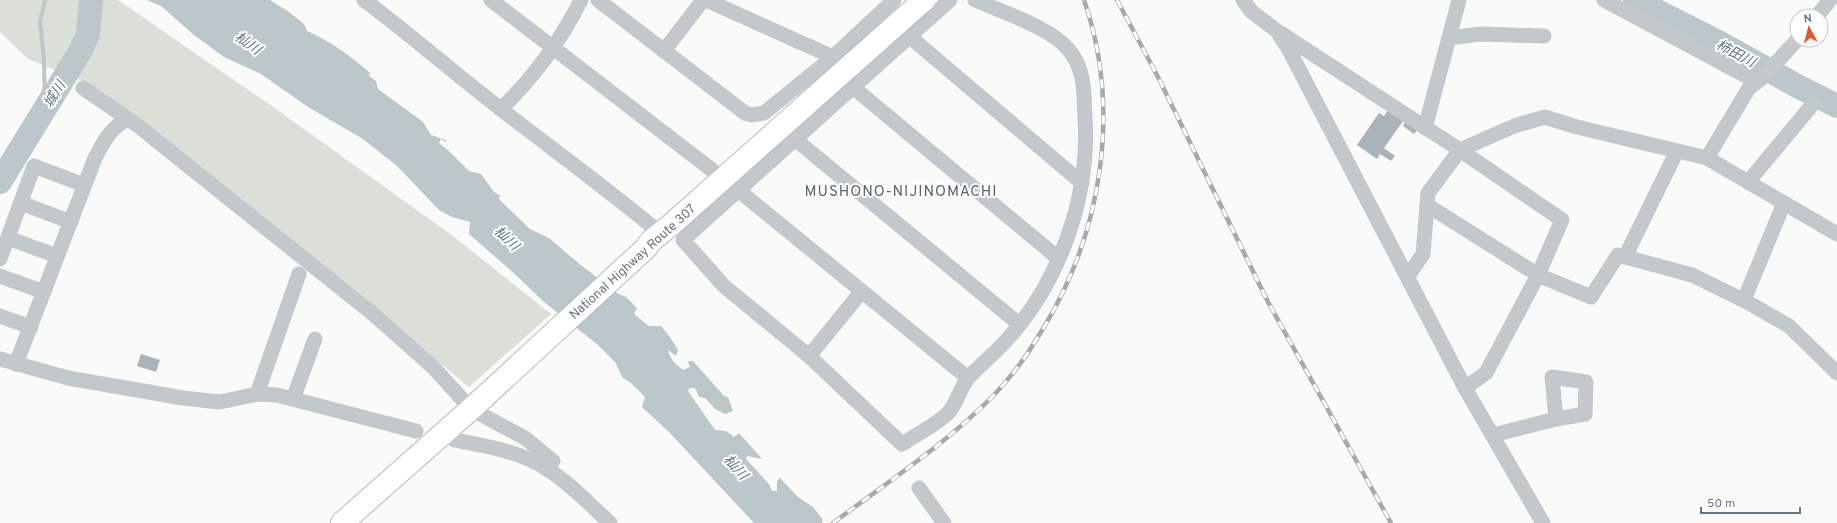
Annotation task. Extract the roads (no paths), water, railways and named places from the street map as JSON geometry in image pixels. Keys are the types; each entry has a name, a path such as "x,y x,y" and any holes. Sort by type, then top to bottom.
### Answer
{"highway":[{"name":"National Highway Route 307","path":"342,523 476,404 659,235 924,0"}],"street":[{"path":"364,0 403,29 501,109 631,208 659,235"},
{"path":"491,0 738,190 968,378"},
{"path":"501,109 553,48 572,19 581,0"},
{"path":"598,0 745,112 752,115 764,113 833,57 894,0"},
{"path":"664,51 702,0"},
{"path":"706,0 833,57"},
{"path":"950,0 854,88 683,240 724,286 809,356 902,444 948,413 968,378 1004,344 1020,324 1043,289 1058,258 1071,226 1082,183 1086,133 1084,87 1082,76 1074,57 1068,48 1058,39 1043,30 975,0"},
{"path":"1243,0 1251,11 1278,31 1311,51 1460,150 1562,220 1538,275 1486,373 1465,388"},
{"path":"1425,128 1458,0"},
{"path":"1604,0 1759,80"},
{"path":"1824,8 1830,0"},
{"path":"1278,31 1408,276 1465,388 1543,523"},
{"path":"1449,38 1481,34 1544,36"},
{"path":"910,37 1082,183"},
{"path":"1706,158 1749,88 1759,80 1789,48"},
{"path":"83,88 128,119 202,176 373,314 476,404 525,438 554,461 547,469"},
{"path":"854,88 1058,258"},
{"path":"1748,182 1813,104"},
{"path":"1408,276 1423,254 1428,192 1460,150 1514,126 1545,116 1577,127 1706,158 1837,234"},
{"path":"16,364 84,185 102,144 114,127 128,119"},
{"path":"796,140 1020,324"},
{"path":"1625,257 1677,151"},
{"path":"0,259 34,166 84,185"},
{"path":"21,203 71,222"},
{"path":"1744,300 1784,203"},
{"path":"1427,205 1538,275 1591,297 1618,255 1692,275 1744,300 1789,326 1837,373"},
{"path":"8,238 57,256"},
{"path":"257,394 299,274"},
{"path":"0,276 44,292"},
{"path":"809,356 862,291"},
{"path":"0,316 31,327"},
{"path":"293,399 315,339"},
{"path":"0,359 68,378 208,402 220,402 257,394 276,395 416,431"},
{"path":"1493,435 1556,419"},
{"path":"454,440 523,457 547,469 576,492 610,523"},
{"path":"919,488 944,523"}],"water":[{"name":"杣川","path":"147,0 270,0 304,24 307,31 340,49 370,73 369,76 376,81 378,89 423,122 431,135 446,140 446,142 441,139 439,143 469,171 481,174 494,192 501,196 498,198 530,229 549,238 617,293 626,297 637,308 634,314 649,326 661,326 678,350 676,356 668,350 674,362 683,370 690,367 688,361 693,361 724,396 728,397 733,411 725,414 715,409 705,398 699,397 695,388 690,388 688,391 715,430 726,431 734,437 739,433 762,459 747,456 746,459 769,484 772,491 777,491 777,481 780,478 798,497 813,507 823,520 822,523 754,523 669,432 642,407 645,397 631,383 622,377 615,362 598,345 544,302 469,234 470,222 452,217 439,210 397,166 363,139 308,107 261,74 224,57 194,35 161,6"}],"waterway":[{"path":"45,0 40,22 44,60 45,109"},
{"name":"城川","path":"0,182 81,50 88,34 91,0"},
{"name":"柿田川","path":"1635,0 1722,44 1797,86 1837,106"}],"railway":[{"path":"833,523 936,446 976,413 1001,388 1013,373 1041,332 1062,294 1079,254 1091,213 1100,170 1103,128 1102,84 1096,42 1084,0"},
{"path":"1117,0 1158,77 1268,302 1391,523"}],"district":[{"name":"MUSHONO-NIJINOMACHI","path":"901,191"}]}
